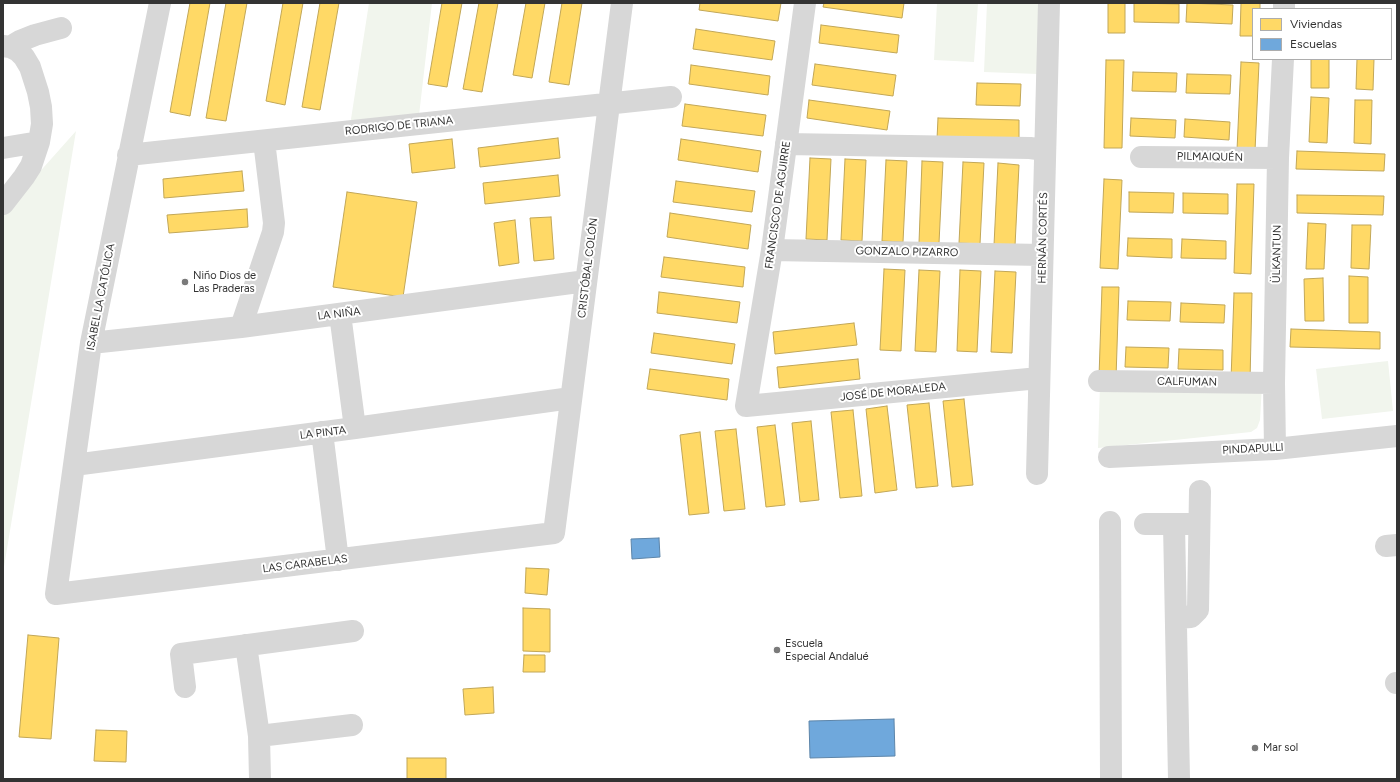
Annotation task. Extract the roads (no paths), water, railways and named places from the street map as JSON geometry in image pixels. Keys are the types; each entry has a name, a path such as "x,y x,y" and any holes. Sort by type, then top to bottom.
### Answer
{"street":[{"name":"ISABEL LA CATÓLICA","path":"56,594 91,343 160,3"},
{"name":"CRISTÓBAL COLÓN","path":"554,533 622,3"},
{"name":"FRANCISCO DE AGUIRRE","path":"746,406 772,250 805,3"},
{"name":"HERNÁN CORTÉS","path":"1037,474 1049,3"},
{"path":"6,47 35,35 61,28"},
{"path":"3,204 24,177 30,166 39,142 42,124 41,107 34,78 24,57 18,51 6,47"},
{"name":"ÜLKANTUN","path":"1275,449 1274,383 1278,158 1283,60"},
{"name":"RODRIGO DE TRIANA","path":"128,155 671,97"},
{"path":"241,327 273,232 274,223 264,141"},
{"path":"3,148 39,142"},
{"path":"786,144 1030,148 1045,150"},
{"name":"PILMAIQUÉN","path":"1141,157 1278,158"},
{"name":"GONZALO PIZARRO","path":"772,250 1042,255"},
{"name":"LA NIÑA","path":"91,343 241,327 586,281"},
{"path":"340,314 355,428"},
{"name":"JOSÉ DE MORALEDA","path":"746,406 1039,378"},
{"name":"CALFUMAN","path":"1099,381 1274,383"},
{"name":"LA PINTA","path":"74,465 571,398"},
{"path":"322,432 338,560"},
{"name":"PINDAPULLI","path":"1110,457 1275,449 1397,436"},
{"path":"1176,618 1191,617 1198,610 1200,491"},
{"path":"1110,522 1110,779"},
{"path":"1145,524 1200,524"},
{"path":"1174,524 1179,779"},
{"name":"LAS CARABELAS","path":"56,594 554,533"},
{"path":"185,687 181,654 353,631"},
{"path":"246,645 259,736 260,779"},
{"path":"259,736 352,725"}],"place":[{"name":"Niño Dios de Las Praderas","path":"185,282"},
{"name":"Escuela Especial Andalué","path":"777,650"},
{"name":"Mar sol","path":"1255,748"}]}
